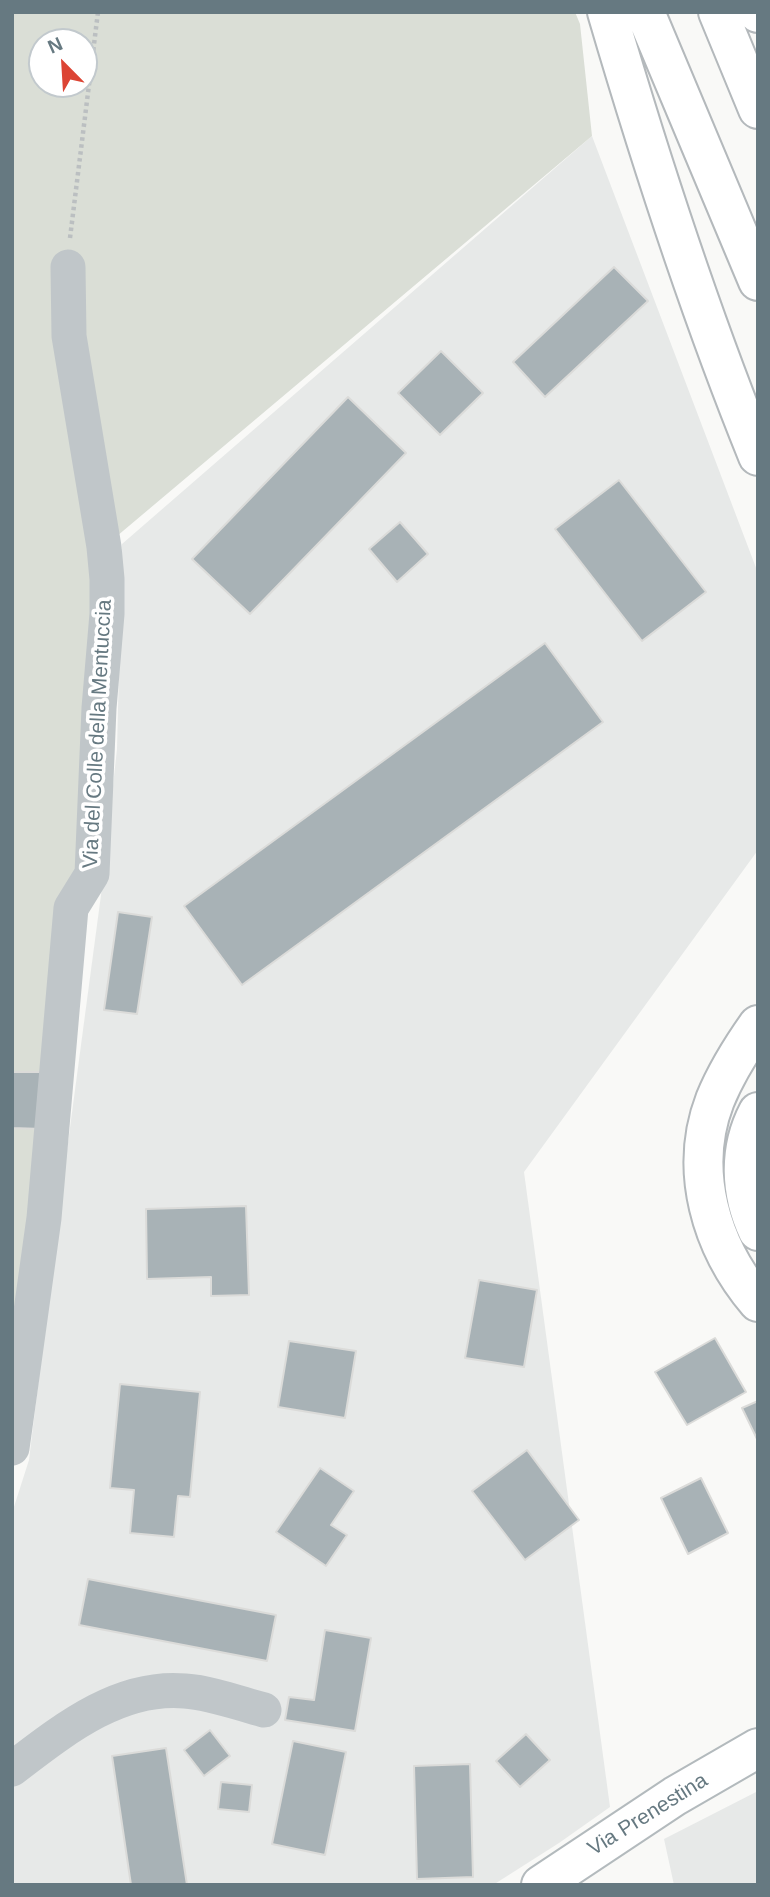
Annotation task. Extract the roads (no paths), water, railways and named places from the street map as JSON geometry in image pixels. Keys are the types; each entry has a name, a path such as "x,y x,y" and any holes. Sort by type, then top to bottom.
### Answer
{"main road":[{"path":"607,12 656,173 720,362 758,456"},
{"path":"645,12 758,281"},
{"path":"718,12 758,109"},
{"path":"758,1025 732,1065 714,1103 704,1158 706,1192 714,1226 728,1260 758,1302"},
{"path":"758,1112 746,1142 744,1164 748,1206 758,1231"},
{"name":"Via Prenestina","path":"541,1885 675,1796 758,1748"}],"street":[{"name":"Via del Colle della Mentuccia","path":"12,1448 44,1218 71,908 92,874 99,708 107,614 104,547 69,336 68,267"},
{"path":"12,1769 94,1712 139,1696 169,1690 185,1691 213,1695 264,1710"}]}
